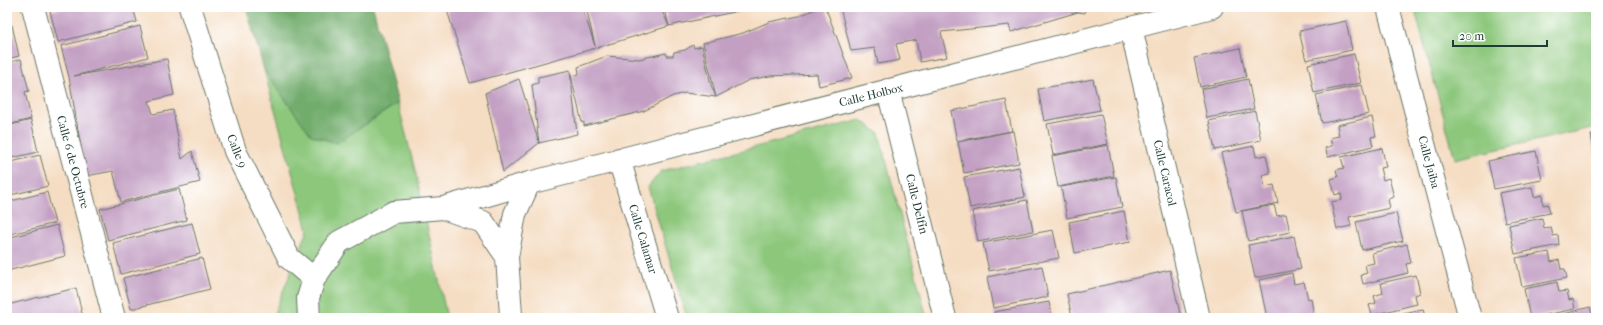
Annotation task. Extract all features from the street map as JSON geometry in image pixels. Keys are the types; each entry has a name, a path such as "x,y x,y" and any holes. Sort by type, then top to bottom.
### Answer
{"street":[{"name":"Calle 6 de Octubre","path":"33,7 114,318"},
{"name":"Calle 9","path":"190,7 235,151 311,299"},
{"name":"Calle Holbox","path":"443,208 619,159 1212,7"},
{"name":"Calle Jaiba","path":"1388,7 1470,318"},
{"name":"Calle Caracol","path":"1131,28 1199,318"},
{"name":"Calle Delfín","path":"888,90 945,318"},
{"name":"Calle Calamar","path":"619,159 667,318"},
{"path":"509,318 511,315 507,257 515,214 529,183"},
{"path":"293,318 311,299 339,242 394,212 443,208 483,222 507,257"}],"green space":[{"path":"246,7 373,7 398,103 337,143 311,135 264,70"},
{"path":"1414,7 1596,7 1596,127 1455,159"},
{"path":"264,70 311,135 337,143 398,103 416,174 447,318 272,318 308,230"},
{"path":"861,120 879,133 927,318 687,318 648,187 661,171"}],"building":[{"path":"65,7 133,7 137,22 58,42 50,11"},
{"path":"446,7 582,7 595,46 586,7 660,7 669,26 470,83"},
{"path":"664,7 751,7 752,8 669,26"},
{"path":"820,7 825,7 852,78 819,86 817,74 770,76 749,80 716,97 703,43 743,33 769,22 799,16"},
{"path":"840,7 1084,7 1085,13 1078,12 1011,32 1009,25 941,32 947,57 920,62 916,40 896,44 900,60 878,64 875,48 851,51"},
{"path":"1346,21 1352,50 1306,60 1299,31"},
{"path":"12,25 19,56 7,59 7,26"},
{"path":"140,26 148,57 74,76 167,59 174,95 149,101 153,114 173,110 182,159 192,151 200,182 121,202 113,171 86,176 69,77 61,46"},
{"path":"693,45 694,48 702,46 711,85 716,97 685,93 673,96 644,111 584,126 571,76 579,74 578,67 607,56 639,59 666,53 667,56 673,56 674,52 685,50"},
{"path":"1240,48 1246,77 1200,87 1194,58"},
{"path":"1354,54 1361,83 1314,93 1308,64"},
{"path":"21,59 29,91 25,92 31,119 7,125 7,63"},
{"path":"570,70 577,134 539,143 532,85 538,83 538,77"},
{"path":"519,79 539,143 503,172 485,93"},
{"path":"1093,79 1100,110 1044,121 1038,89"},
{"path":"1248,79 1254,109 1207,118 1201,89"},
{"path":"1362,85 1369,114 1322,123 1316,95"},
{"path":"1006,100 1012,131 957,141 951,111"},
{"path":"1255,111 1261,140 1215,150 1209,121"},
{"path":"1101,114 1108,144 1053,155 1047,124"},
{"path":"1372,117 1376,136 1371,137 1373,146 1328,157 1325,148 1332,146 1330,138 1339,136 1337,125"},
{"path":"31,120 38,152 7,159 7,126"},
{"path":"1013,131 1019,163 964,173 958,142"},
{"path":"1596,134 1596,154 1595,154 1591,135"},
{"path":"1108,145 1114,176 1058,187 1052,156"},
{"path":"1254,146 1256,157 1266,155 1270,173 1262,175 1265,187 1274,185 1278,203 1236,212 1221,153"},
{"path":"1382,148 1386,167 1380,168 1383,180 1389,178 1394,197 1388,199 1390,208 1349,217 1351,226 1337,229 1331,202 1342,200 1341,193 1335,195 1331,179 1338,177 1336,170 1344,168 1341,157"},
{"path":"1536,151 1542,180 1494,189 1488,161"},
{"path":"40,155 48,186 7,196 7,163"},
{"path":"1019,167 1025,197 970,208 964,177"},
{"path":"1116,177 1122,207 1067,218 1061,187"},
{"path":"1532,187 1534,197 1542,195 1543,205 1548,204 1550,213 1505,222 1499,193"},
{"path":"179,189 187,220 108,240 100,209"},
{"path":"47,192 55,223 7,235 7,202"},
{"path":"1027,200 1033,231 978,242 972,211"},
{"path":"1274,205 1277,216 1286,214 1290,232 1248,241 1242,211"},
{"path":"1124,211 1130,242 1075,253 1069,222"},
{"path":"1396,213 1403,241 1362,250 1356,222"},
{"path":"1542,218 1544,228 1551,227 1553,236 1558,235 1559,245 1515,254 1509,225"},
{"path":"192,223 200,254 121,274 113,243"},
{"path":"57,225 65,256 7,271 7,238"},
{"path":"1053,230 1059,258 989,271 983,243"},
{"path":"1294,236 1301,269 1255,278 1248,245"},
{"path":"1407,244 1411,263 1406,264 1408,273 1363,284 1361,275 1367,273 1365,265 1374,263 1372,253"},
{"path":"1549,252 1551,262 1559,260 1561,269 1565,269 1567,278 1522,287 1516,258"},
{"path":"202,258 210,289 131,309 123,278"},
{"path":"1042,266 1048,297 993,308 987,277"},
{"path":"1170,270 1181,318 1072,318 1067,294"},
{"path":"1292,273 1294,284 1304,282 1308,299 1311,298 1314,318 1267,318 1259,280"},
{"path":"1416,275 1420,293 1415,295 1417,304 1372,315 1369,305 1376,303 1374,296 1383,293 1381,283"},
{"path":"1557,282 1559,292 1567,291 1569,300 1573,299 1575,309 1530,318 1524,289"},
{"path":"76,288 83,318 7,318 7,305"},
{"path":"1049,302 1052,318 995,318 994,312"},
{"path":"1590,307 1593,318 1549,318"},
{"path":"1423,309 1425,318 1384,318 1384,317"}]}
